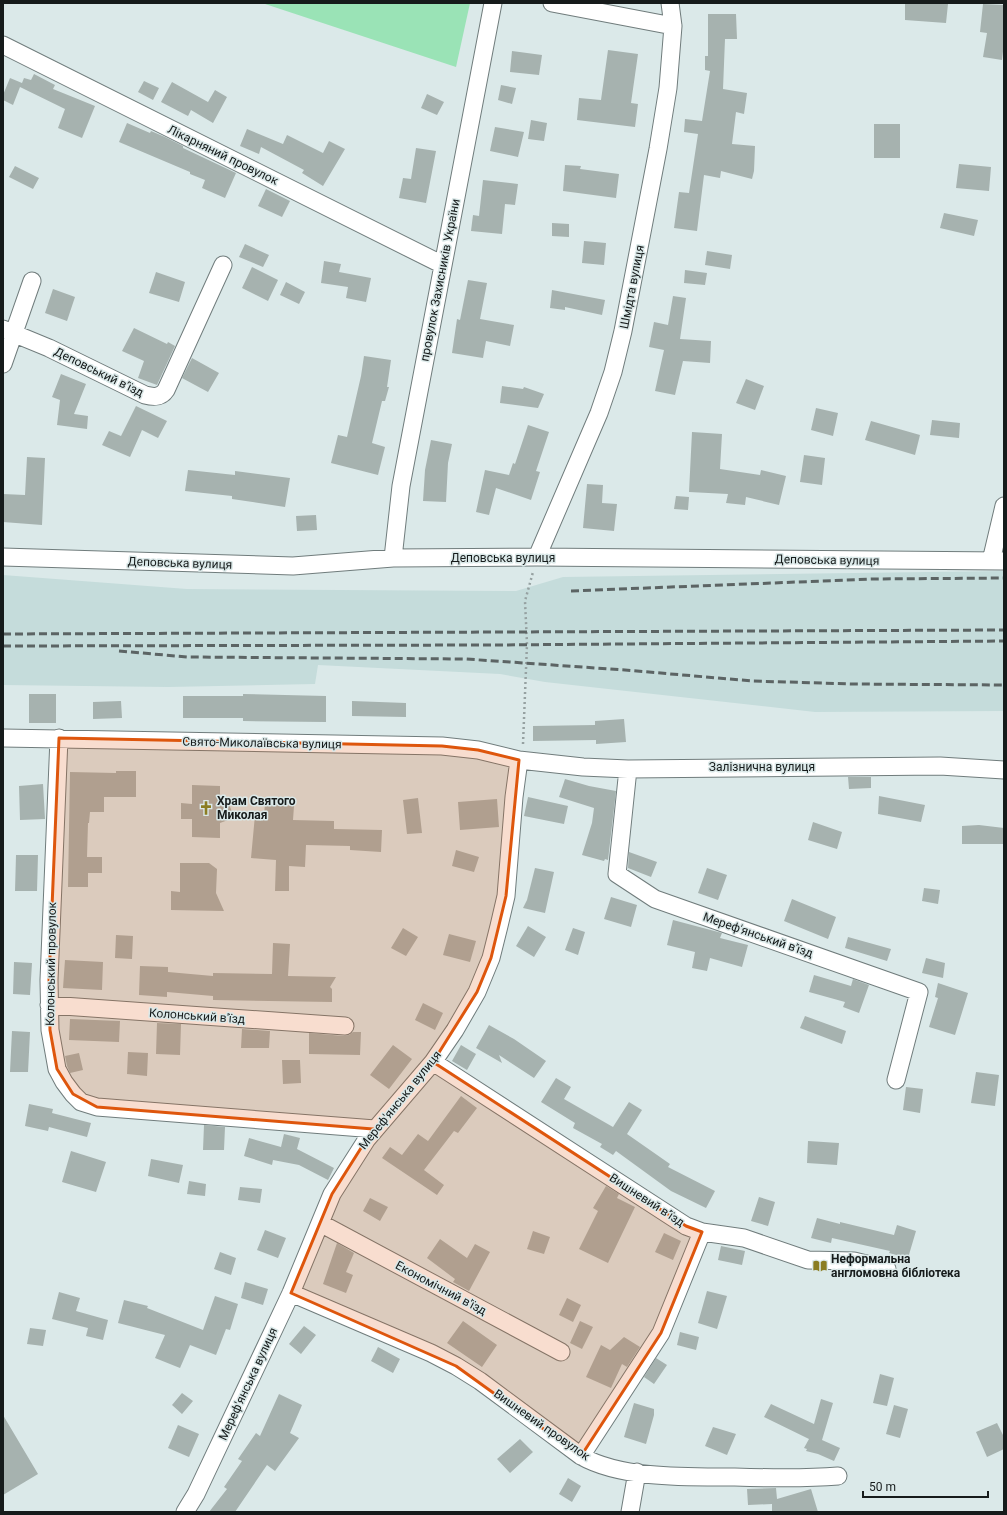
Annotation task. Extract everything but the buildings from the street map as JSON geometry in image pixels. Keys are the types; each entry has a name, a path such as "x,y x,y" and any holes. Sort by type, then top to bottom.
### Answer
{"street":[{"name":"провулок Захисників України","path":"393,558 401,486 493,3"},
{"path":"552,3 673,26"},
{"name":"Шмідта вулиця","path":"537,557 599,413 613,372 623,331 668,88 673,26 670,3"},
{"name":"Лікарняний провулок","path":"3,45 443,265"},
{"name":"Деповський в’їзд","path":"8,331 49,348 145,395 153,397 159,396 166,390 224,265"},
{"path":"3,364 8,331 32,281"},
{"path":"998,561 1004,506"},
{"name":"Деповська вулиця","path":"3,557 293,566 393,558 537,557 998,561"},
{"name":"Свято-Миколаївська вулиця","path":"3,738 442,746 478,750 519,760"},
{"name":"Колонський провулок","path":"59,738 49,1005 50,1030 57,1069 73,1094 81,1102 97,1107 375,1129"},
{"name":"Залізнична вулиця","path":"519,760 583,767 628,769 940,766 1004,770"},
{"name":"Мереф'янська вулиця","path":"185,1512 196,1494 291,1293 335,1189 367,1139 433,1062 455,1030 477,992 491,958 500,926 506,896 514,797 519,760"},
{"name":"Мереф'янський в'їзд","path":"628,769 617,874 655,899 919,992 896,1080"},
{"name":"Колонський в'їзд","path":"49,1005 345,1026"},
{"name":"Вишневий в’їзд","path":"433,1062 686,1226 702,1232 744,1238 808,1260 854,1262 887,1269"},
{"name":"Економічний в'їзд","path":"320,1223 562,1352"},
{"path":"581,1456 662,1333 702,1232"},
{"name":"Вишневий провулок","path":"291,1293 431,1352 456,1366 480,1381 581,1456 589,1460 619,1470 682,1477 806,1479 838,1476"},
{"path":"630,1512 637,1472"}],"path":[{"path":"519,760 523,748 526,687 527,644 525,601 537,557"}],"highlighted area":[{"path":"59,738 442,746 478,750 519,760 506,896 491,958 477,992 433,1062 686,1226 702,1232 661,1333 581,1456 456,1366 291,1293 332,1194 373,1129 97,1107 73,1094 57,1069 50,1030 49,980"}],"shaded area":[{"path":"1004,571 1004,711 815,712 545,682 500,674 318,665 315,684 168,687 3,685 3,575 187,589 516,591 563,577"}],"green space":[{"path":"262,3 470,3 456,67"}],"railway":[{"path":"571,591 873,579 1004,578"},
{"path":"3,634 1004,630"},
{"path":"3,646 495,645 1004,641"},
{"path":"119,651 187,657 466,659 753,681 853,684 1004,685"}],"place":[{"name":"Храм Святого Миколая","path":"206,808"},
{"name":"Неформальна англомовна бібліотека","path":"820,1266"}]}
